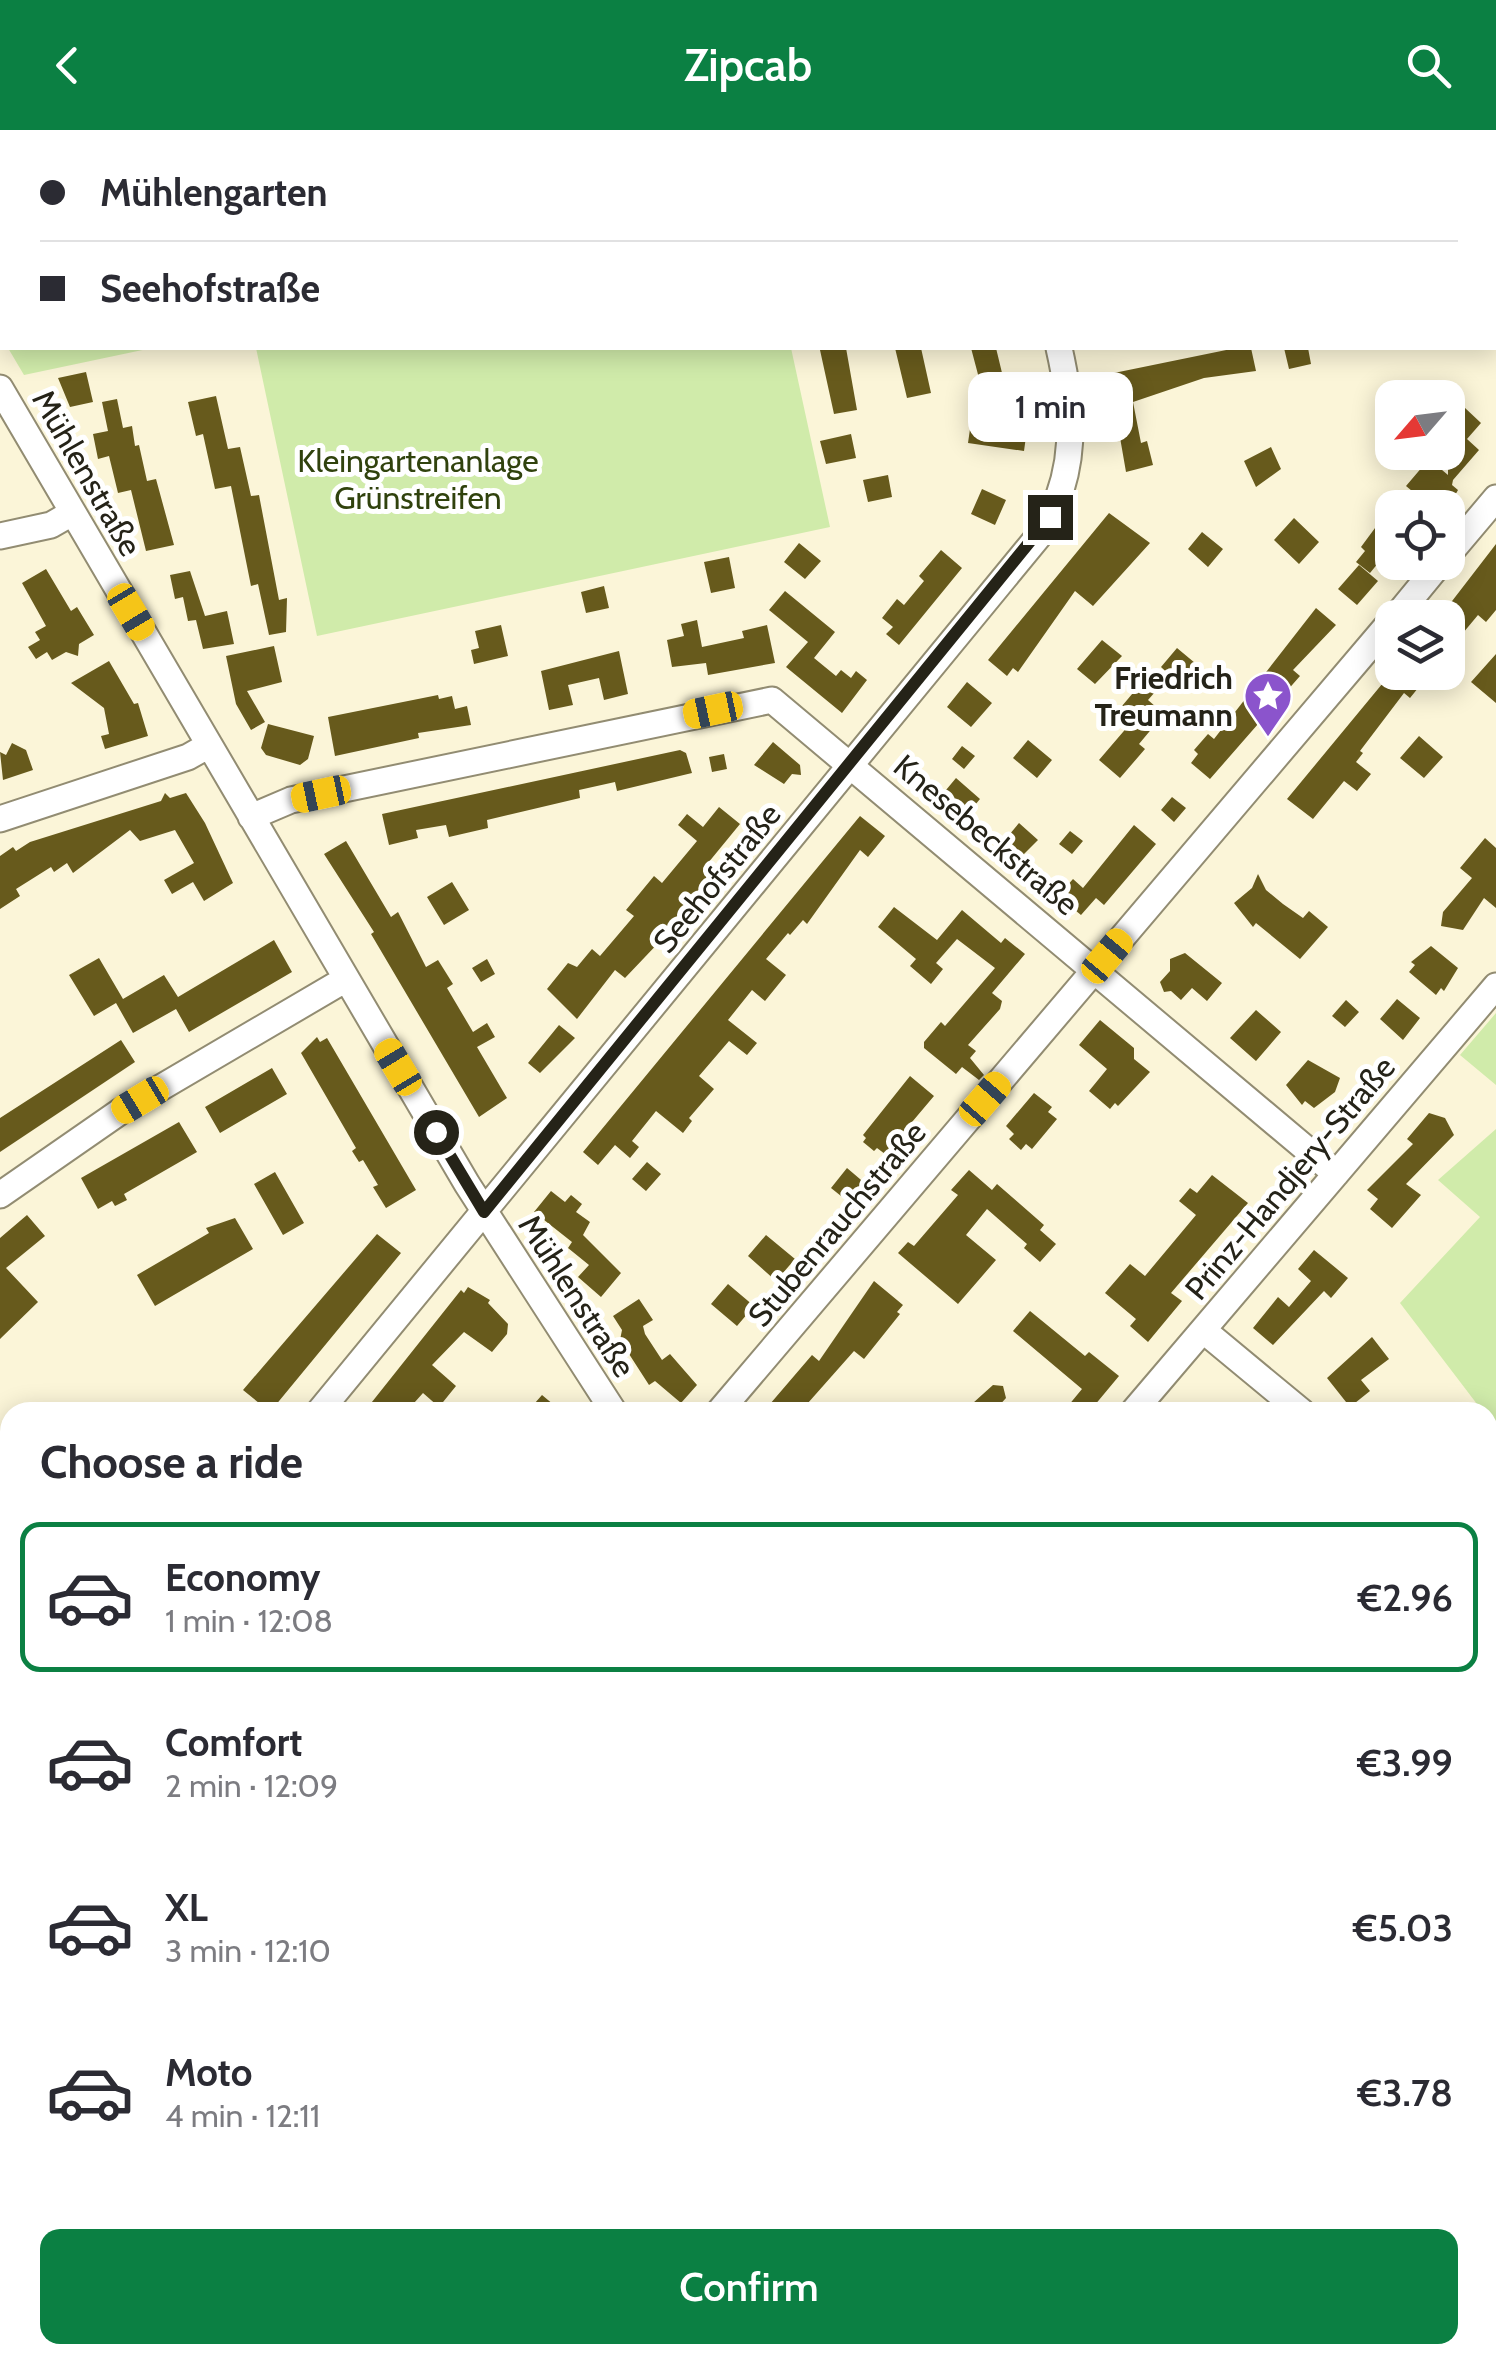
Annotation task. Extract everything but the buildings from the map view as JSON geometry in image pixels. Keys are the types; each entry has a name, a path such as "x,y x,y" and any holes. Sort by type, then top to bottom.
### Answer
{"street":[{"name":"Seehofstraße","path":"326,1402 852,764 1050,517 1064,486 1072,442 1068,350"},
{"name":"Mühlenstraße","path":"0,388 484,1212 608,1402"},
{"path":"1465,535 1496,498"},
{"path":"0,536 51,524 72,512"},
{"name":"Stubenrauchstraße","path":"1410,600 1427,580"},
{"name":"Stubenrauchstraße","path":"728,1402 1375,641"},
{"name":"Knesebeckstraße","path":"251,817 291,800 767,698 776,701 852,764 1336,1174"},
{"path":"0,819 188,757 209,744"},
{"path":"0,1195 121,1111 346,979"},
{"name":"Prinz-Handjery-Straße","path":"1142,1402 1496,986"},
{"path":"1203,1330 1290,1402"}],"green space":[{"path":"9,350 143,350 24,375"},
{"name":"Kleingartenanlage Grünstreifen","path":"256,350 791,350 830,527 317,636"},
{"path":"1496,1013 1496,1085 1460,1055"},
{"path":"1496,1129 1496,1402 1475,1402 1400,1303 1480,1217 1438,1180"}],"place":[{"name":"Friedrich Treumann","path":"1268,738"}],"route":[{"path":"436,1132 484,1212 1032,545 1050,517"}]}
